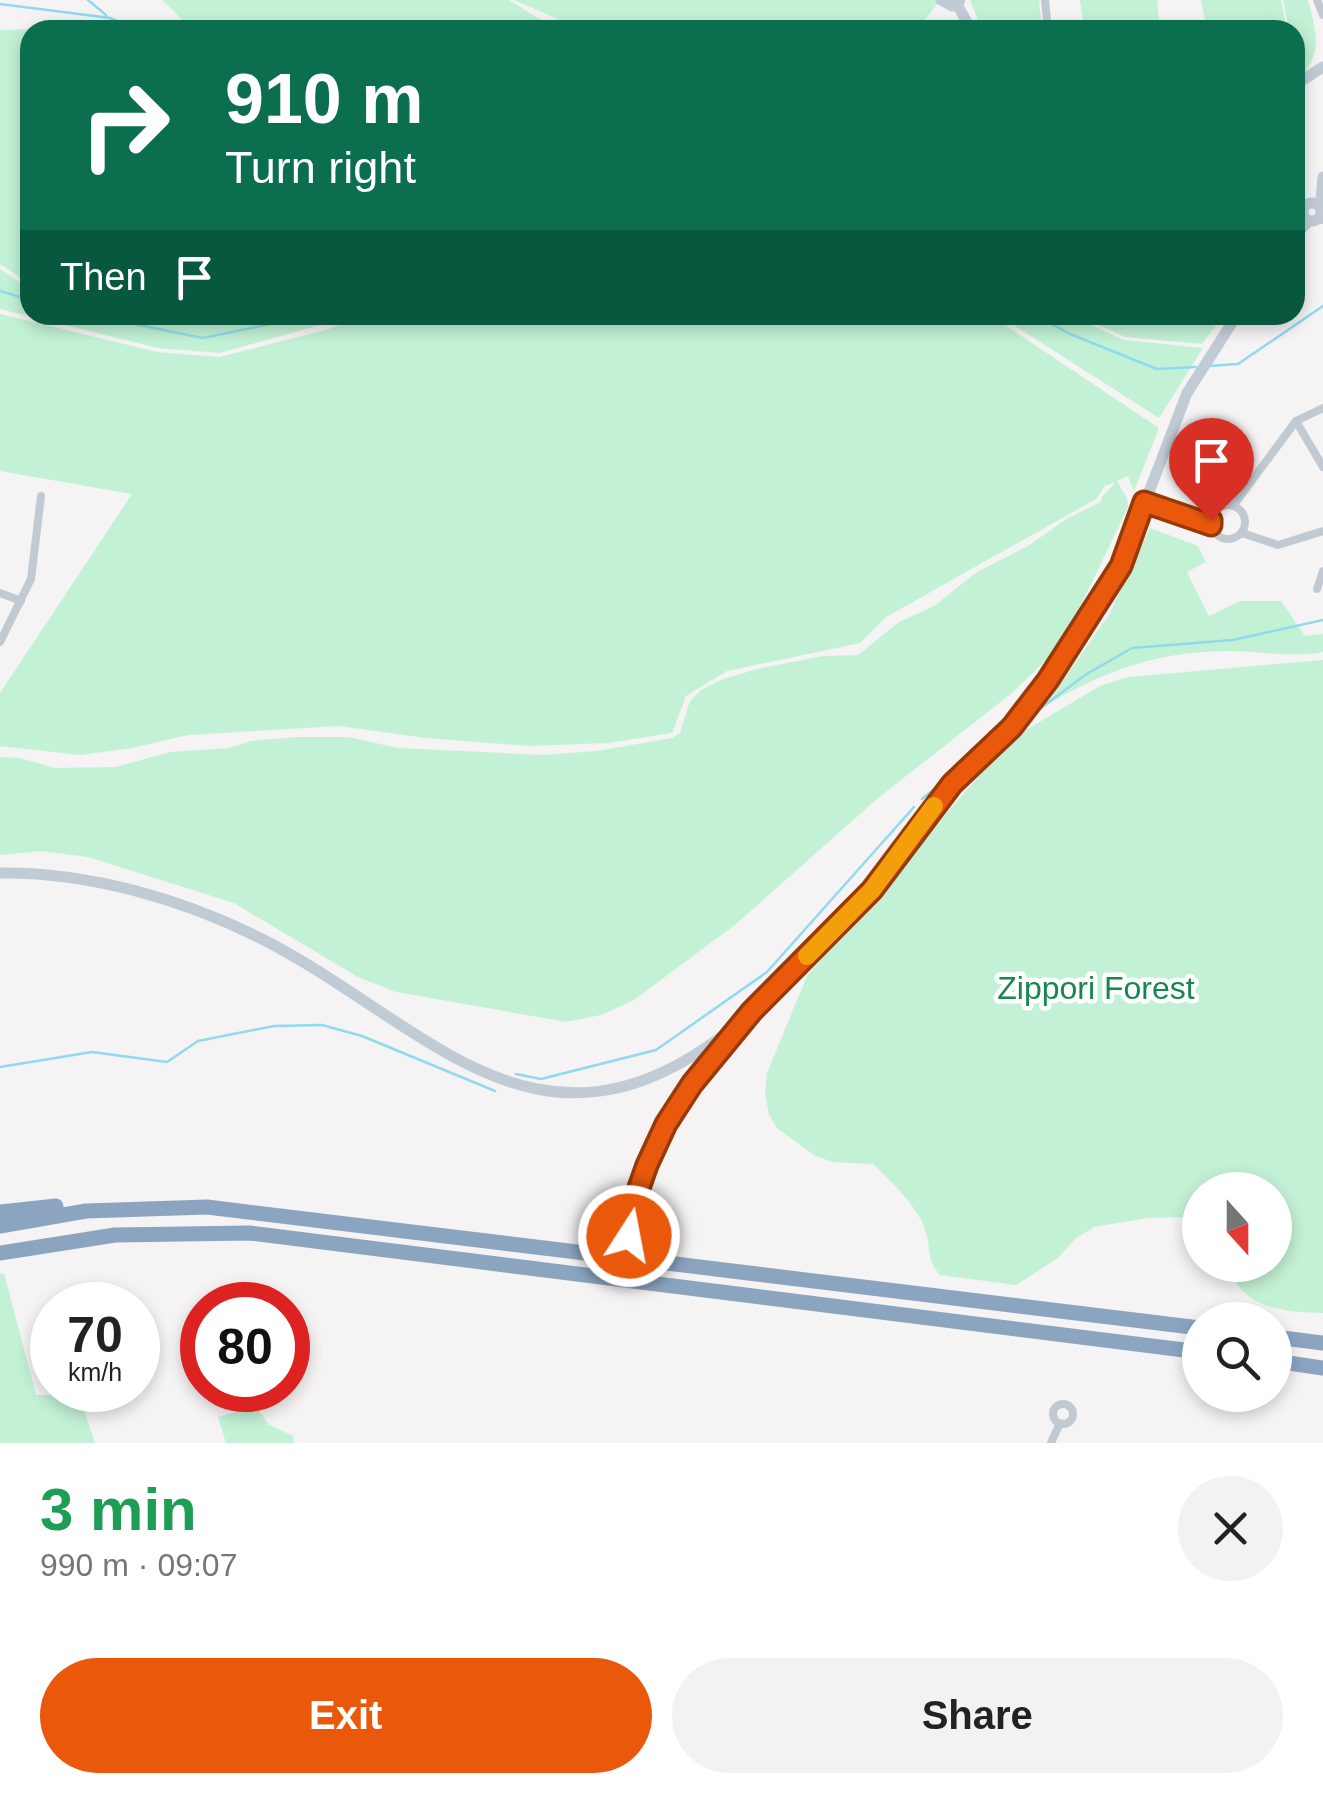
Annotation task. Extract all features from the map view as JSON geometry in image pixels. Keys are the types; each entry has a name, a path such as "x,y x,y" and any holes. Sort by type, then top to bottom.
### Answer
{"highway":[{"path":"752,1011 708,1062 666,1124 640,1184 628,1229 633,1243 647,1254 768,1276"},
{"path":"0,1212 70,1204 202,1202 1182,1326"},
{"path":"0,1226 86,1211 131,1208 207,1207 264,1212"},
{"path":"0,1254 114,1235 175,1232 280,1236 1182,1350"},
{"path":"1292,1339 1323,1343"},
{"path":"1292,1364 1323,1368"}],"main road":[{"path":"941,0 949,6 959,2"},
{"path":"1322,68 1323,81"},
{"path":"1313,215 1323,179"},
{"path":"0,873 80,880 200,912 285,952 457,1062 497,1080 540,1090 586,1091 640,1081 687,1060 752,1011 855,909 940,798 1012,727 1048,680 1121,566 1187,393 1231,325"}],"street":[{"path":"1317,0 1323,15"},
{"path":"1211,525 1216,510 1233,506 1296,420 1323,408"},
{"path":"1296,420 1323,467"},
{"path":"0,642 31,579 41,496"},
{"path":"1144,502 1211,525 1216,535 1226,540 1242,534 1278,544 1323,530"},
{"path":"1233,506 1245,517 1242,534"},
{"path":"1316,588 1323,571"},
{"path":"0,593 21,601"},
{"path":"1052,1443 1060,1423"}],"green space":[{"path":"162,0 509,0 541,20 183,20"},
{"path":"514,0 940,0 925,20 560,20"},
{"path":"970,0 1039,0 1041,20 978,20"},
{"path":"1080,0 1157,0 1159,20 1083,20"},
{"path":"1201,0 1281,0 1285,20 1205,20"},
{"path":"1283,0 1308,0 1316,45 1305,70 1305,20 1287,20"},
{"path":"0,30 20,30 20,277 0,264"},
{"path":"0,269 20,282 20,314 0,309"},
{"path":"0,314 20,319 20,325 45,325 157,352 220,357 340,325 1005,325 1159,428 1134,491 1128,476 1117,481 1128,507 1082,603 1046,660 1012,693 878,798 736,924 634,1000 601,1015 566,1022 396,992 358,977 234,903 88,857 41,851 0,855 0,757 55,768 116,767 170,752 298,737 348,737 398,748 544,755 597,751 672,738 680,733 690,701 701,690 757,669 823,656 858,655 899,622 934,606 977,572 1101,502 1116,482 1105,486 1096,499 886,617 860,643 727,671 686,696 672,733 608,743 529,746 339,726 188,735 80,755 0,746 0,693 132,494 0,471"},
{"path":"65,325 319,325 220,353 158,348"},
{"path":"1014,325 1091,325 1124,340 1203,348 1159,418"},
{"path":"1099,325 1216,325 1202,344 1125,337"},
{"path":"1150,528 1198,546 1206,562 1187,572 1209,616 1240,601 1281,601 1305,636 1323,634 1323,652 1204,652 1156,659 1111,673 1045,706 1109,615"},
{"name":"Zippori Forest","path":"1323,660 1323,1313 1292,1311 1292,1302 1260,1302 1236,1282 1292,1282 1292,1172 1182,1172 1182,1217 1147,1218 1094,1227 1075,1239 1058,1258 1016,1285 940,1275 932,1263 925,1229 916,1211 873,1164 832,1162 814,1155 777,1128 769,1115 767,1073 807,976 1011,739 1100,686 1128,677"},
{"path":"4,1273 30,1372 30,1412 85,1412 95,1443 0,1443 0,1274"},
{"path":"260,1412 268,1424 293,1436 294,1443 226,1443 218,1417"}],"waterway":[{"path":"88,0 106,15"},
{"path":"0,4 115,20"},
{"path":"0,291 20,297"},
{"path":"1305,318 1323,306"},
{"path":"139,325 203,338 266,325"},
{"path":"1053,325 1157,369 1196,367"},
{"path":"1209,366 1238,364 1295,325"},
{"path":"1029,717 1085,675 1132,648 1233,640 1323,620"},
{"path":"922,799 975,756"},
{"path":"516,1074 541,1079 656,1050 767,972 914,807"},
{"path":"0,1067 92,1052 167,1062 198,1041 274,1026 322,1025 362,1036 495,1091"}],"slow traffic":[{"path":"807,956 872,890 934,806"}],"route":[{"path":"629,1236 634,1202 647,1165 666,1124 692,1084 752,1011 872,890 952,784 1012,727 1048,680 1121,566 1144,502 1211,525 1211,520"}]}
